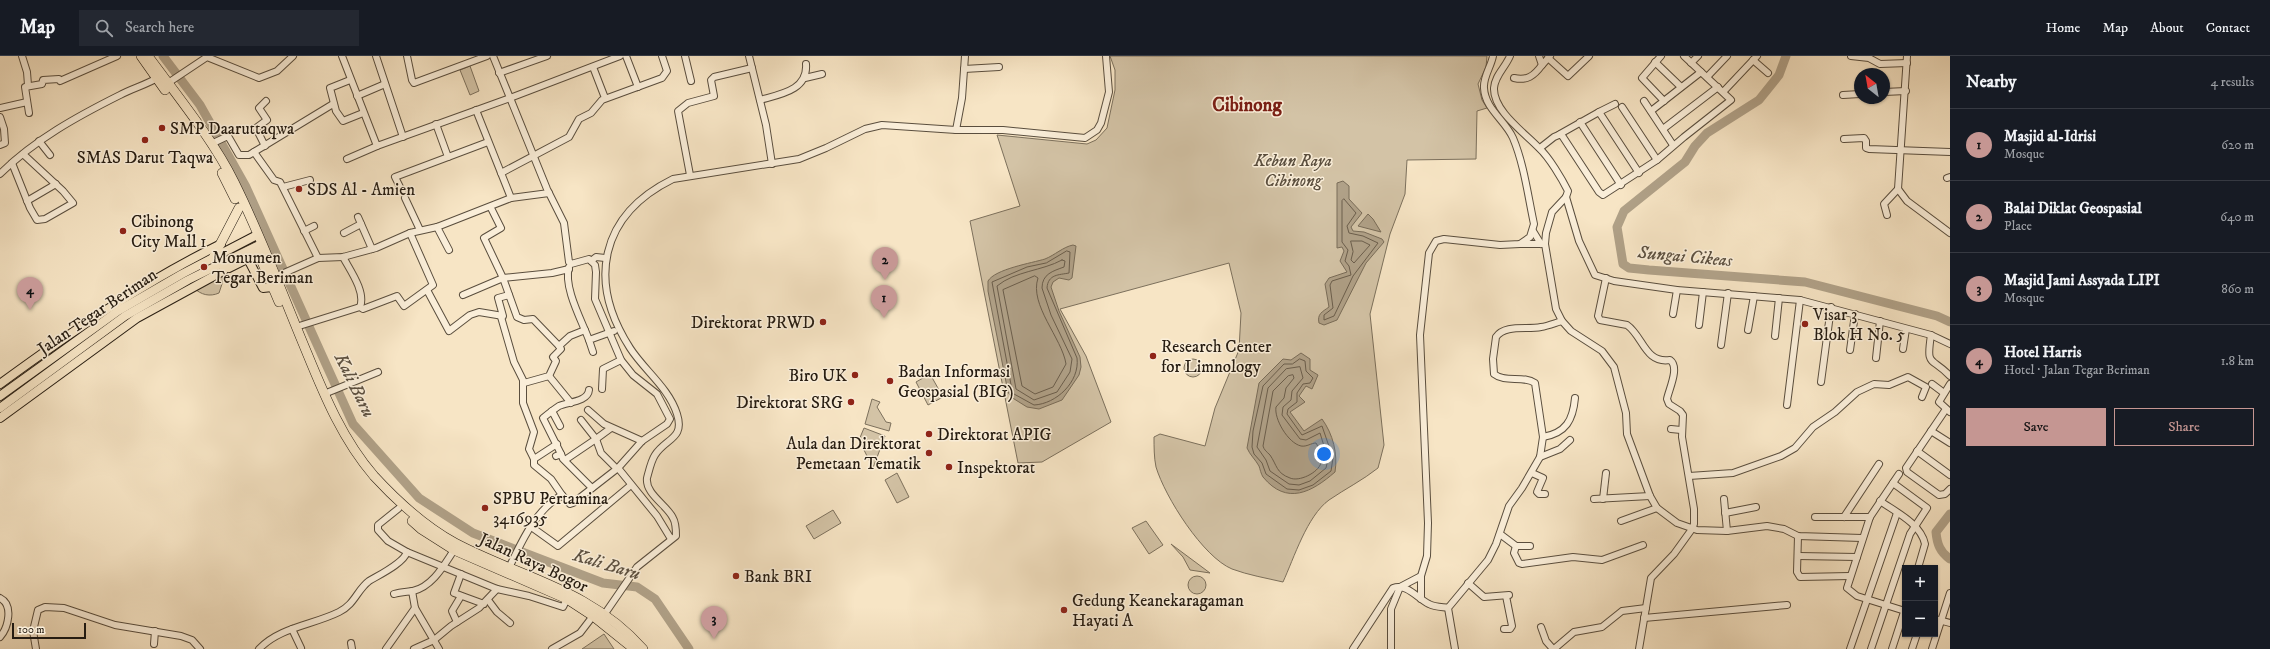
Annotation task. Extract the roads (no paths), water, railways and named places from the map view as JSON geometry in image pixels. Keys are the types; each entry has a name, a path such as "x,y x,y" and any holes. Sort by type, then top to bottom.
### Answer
{"highway":[{"name":"Jalan Raya Bogor","path":"140,56 159,76 171,81 214,142 234,182 272,287 281,297 300,326 346,439 359,458 421,530 454,550 510,566 593,616 634,649"},
{"name":"Jalan Raya Bogor","path":"148,56 159,76 219,168 254,236"},
{"path":"214,256 239,208"},
{"name":"Jalan Raya Bogor","path":"258,248 278,275 281,297 319,398 341,442 370,481 404,512 457,544 570,593 604,616 643,649"}],"main road":[{"name":"Jalan Tegar Beriman","path":"0,384 116,302 254,236"},
{"name":"Jalan Tegar Beriman","path":"0,396 118,311 221,244"},
{"name":"Jalan Tegar Beriman","path":"0,408 125,316 238,255 258,248"},
{"path":"223,271 248,259 258,248"},
{"name":"Jalan Tegar Beriman","path":"0,418 137,318 223,271 238,255"},
{"path":"248,259 263,288 272,287"}],"street":[{"path":"22,56 27,72 28,85"},
{"path":"29,113 24,88 28,85 42,84 43,80 59,79 60,81 117,56"},
{"path":"171,81 209,56 250,75 262,78 276,71 293,56 297,56"},
{"path":"342,56 356,96 377,146"},
{"path":"376,56 403,137"},
{"path":"407,56 414,83 487,56"},
{"path":"493,56 532,155 566,228 570,267 569,282 574,305 593,352"},
{"path":"500,73 547,56"},
{"path":"347,159 377,146 620,56"},
{"path":"626,56 638,87"},
{"path":"501,173 532,155 569,137 579,119 591,113 605,98 638,87 664,76 666,68 662,56"},
{"path":"686,56 692,81"},
{"path":"749,56 771,149 772,164"},
{"path":"956,130 962,98 965,56"},
{"path":"604,616 632,574 676,536 674,519 648,487 647,479 656,454 674,437 680,425 677,412 663,387 638,360 619,328 607,297 605,258 613,233 634,205 661,185 673,179 772,164 811,155 865,129 882,125 956,130 1003,130 1085,138 1097,130 1101,122 1108,92 1106,56"},
{"path":"1493,56 1484,82 1485,95 1491,108 1508,129 1516,145 1534,224 1534,231 1543,244 1551,276 1556,308 1562,321 1571,331 1602,351 1614,367 1626,413 1626,434 1650,496 1657,508 1677,523 1692,529 1727,531 1767,526 1784,529 1798,536 1862,538"},
{"path":"1510,56 1497,77 1494,89 1495,99 1521,132 1540,148 1568,193 1555,208 1550,217 1543,244"},
{"path":"1539,56 1542,65"},
{"path":"1514,78 1526,79 1534,75 1549,57 1568,76 1588,56"},
{"path":"1661,56 1642,78 1664,101"},
{"path":"1562,136 1597,189 1603,195 1639,174 1658,160 1673,145 1730,103 1730,97 1684,56"},
{"path":"1691,63 1698,56"},
{"path":"1707,77 1727,56"},
{"path":"1851,56 1869,58 1880,64 1907,59 1902,150 1898,189 1884,204 1887,214"},
{"path":"1663,129 1721,89 1755,58 1768,73"},
{"path":"1655,62 1681,87"},
{"path":"805,78 806,64"},
{"path":"593,67 605,98"},
{"path":"964,69 999,67"},
{"path":"690,176 678,111 688,103 714,96 711,80 714,77 752,68"},
{"path":"1651,111 1701,72"},
{"path":"760,100 796,88 805,78 822,74"},
{"path":"0,174 40,141 110,100 159,76"},
{"path":"350,80 330,88 333,104 343,121 363,113"},
{"path":"356,96 385,84"},
{"path":"1890,91 1906,90"},
{"path":"1843,95 1854,94"},
{"path":"265,146 256,128 267,120 259,108 266,101"},
{"path":"1644,101 1673,145"},
{"path":"0,108 27,102"},
{"path":"214,142 228,136 241,156 249,155 333,104"},
{"path":"1540,148 1562,136 1580,122 1614,104"},
{"path":"1622,107 1658,160"},
{"path":"476,110 511,198"},
{"path":"1599,112 1639,174"},
{"path":"0,117 4,129 5,143 0,145"},
{"path":"1580,122 1621,185"},
{"path":"436,124 448,157"},
{"path":"1844,139 1864,138 1866,141 1866,148 1869,149 1950,152"},
{"path":"40,141 50,154"},
{"path":"402,191 395,177 488,142"},
{"path":"254,152 274,180 280,182 318,258"},
{"path":"12,163 27,201 37,220 45,219 73,204 72,199 23,154"},
{"path":"283,187 310,180"},
{"path":"27,201 56,184"},
{"path":"1898,189 1907,201 1950,233"},
{"path":"278,275 318,258 343,257 372,249 410,233 437,227 490,208 511,198 549,193"},
{"path":"1566,197 1579,240 1595,275 1677,290 1800,300 1931,335 1950,344"},
{"path":"405,198 420,230"},
{"path":"490,208 501,228 484,238 503,278 519,319 534,319 561,349 553,357 556,361 549,376 524,383"},
{"path":"358,217 372,249"},
{"path":"344,233 361,224"},
{"path":"304,231 314,226"},
{"path":"437,227 449,250"},
{"path":"1520,244 1534,231"},
{"path":"300,326 360,307 364,309 397,296 404,306 434,285 410,233"},
{"path":"1421,599 1421,576 1427,556 1428,523 1420,335 1429,253 1436,241 1444,238 1500,245 1543,244"},
{"path":"343,257 357,283 361,302 360,307"},
{"path":"592,261 596,257 605,258"},
{"path":"462,295 503,278 552,273 590,259 592,261"},
{"path":"509,294 498,298 503,314 500,316 514,362 524,383 523,403 534,432 529,449 534,459 534,465 551,479 562,495 571,504 617,468 642,441 667,424 670,419 657,394 633,375 621,360 595,299 596,272 592,261"},
{"path":"1606,278 1598,316 1603,321 1626,325 1652,356 1659,361 1670,360 1673,362 1674,369 1667,399 1669,404 1682,413 1681,430 1694,516 1692,529 1674,554 1651,578 1639,649"},
{"path":"427,290 448,330 476,313 485,312 500,316"},
{"path":"1673,314 1677,290"},
{"path":"1699,325 1703,292"},
{"path":"1721,344 1728,293"},
{"path":"1748,330 1754,296"},
{"path":"1774,336 1779,298"},
{"path":"1787,405 1800,300"},
{"path":"1821,382 1831,308"},
{"path":"1850,350 1855,314"},
{"path":"1455,649 1448,608 1488,560 1500,534 1509,506 1532,473 1540,457 1543,436 1542,415 1535,383 1527,379 1498,376 1494,374 1493,359 1496,338 1498,334 1515,328 1538,328 1562,321"},
{"path":"1876,358 1880,321"},
{"path":"589,340 619,328"},
{"path":"1903,349 1906,328"},
{"path":"559,346 570,336 585,330"},
{"path":"1931,335 1928,354 1930,361 1950,376"},
{"path":"602,389 603,369 621,360"},
{"path":"327,393 378,372"},
{"path":"549,376 572,403"},
{"path":"1688,476 1740,471 1788,452 1817,424 1835,412 1853,395 1871,385 1888,386 1908,377 1926,387 1922,397"},
{"path":"1932,384 1944,393"},
{"path":"1950,384 1939,402 1948,411 1907,465 1907,472 1939,495 1945,494 1950,489"},
{"path":"590,390 588,394 572,403 562,405 543,418 557,444 558,455 565,460 592,488"},
{"path":"1543,436 1558,433 1565,428 1572,416 1576,398"},
{"path":"588,410 611,428 642,441"},
{"path":"552,411 560,426"},
{"path":"581,420 596,439 601,453 617,468 657,516 671,539"},
{"path":"565,460 611,428"},
{"path":"1670,429 1681,430"},
{"path":"1932,431 1950,443"},
{"path":"1540,457 1560,449 1570,440"},
{"path":"534,459 557,444"},
{"path":"1917,451 1950,475"},
{"path":"1844,517 1878,464"},
{"path":"1532,473 1543,478 1537,492 1539,494 1545,494"},
{"path":"1603,499 1606,473"},
{"path":"1899,474 1870,517 1847,586 1849,590 1866,600 1902,610"},
{"path":"1871,649 1914,525 1927,507 1893,483"},
{"path":"530,526 558,546 631,485"},
{"path":"510,566 530,526 554,500 562,495"},
{"path":"1594,499 1650,496"},
{"path":"1724,499 1727,531"},
{"path":"1880,501 1914,525 1925,544 1919,565"},
{"path":"1725,513 1756,507"},
{"path":"1621,520 1657,508"},
{"path":"404,512 378,525 378,530 388,541 407,552 497,589 563,607 567,599"},
{"path":"1850,649 1897,513"},
{"path":"1815,517 1870,517"},
{"path":"1500,534 1516,546 1530,546"},
{"path":"1798,536 1798,572 1800,577 1850,576"},
{"path":"1516,546 1514,553 1519,563 1522,564 1572,557 1602,560 1643,545"},
{"path":"394,594 412,591 431,580 454,550"},
{"path":"259,649 272,638 339,612 348,606 369,582 382,575 406,557 407,552"},
{"path":"1798,556 1857,557"},
{"path":"461,574 453,592 461,596 486,602 510,623"},
{"path":"1353,649 1393,588 1400,587 1421,576"},
{"path":"1468,583 1484,596 1507,596 1512,626 1510,629 1504,629"},
{"path":"1400,587 1430,604 1448,608"},
{"path":"1391,649 1392,609 1400,587"},
{"path":"414,649 434,640 486,602 497,589"},
{"path":"412,591 415,608 439,649"},
{"path":"1950,593 1938,620 1950,623"},
{"path":"458,622 452,611 461,596"},
{"path":"0,598 4,601 8,608 0,637"},
{"path":"1644,618 1787,605"},
{"path":"36,649 34,622 38,610 42,607 64,608 115,625 186,637 200,649"},
{"path":"386,649 415,608"},
{"path":"1541,627 1546,641 1554,649 1574,632 1602,627 1622,611 1646,608"},
{"path":"552,649 580,633 593,616"},
{"path":"1892,649 1902,620"},
{"path":"292,629 302,648"},
{"path":"154,644 155,631"},
{"path":"1912,649 1916,637"},
{"path":"1932,649 1934,637"}],"water":[{"path":"1343,181 1349,186 1349,199 1362,213 1351,227 1353,231 1364,232 1382,239 1384,242 1366,263 1337,320 1324,325 1319,323 1319,317 1329,307 1325,284 1329,278 1347,272 1340,261 1344,251 1342,247 1337,248 1337,183"},
{"path":"1368,214 1373,219 1381,232 1358,226"},
{"path":"1073,245 1076,246 1072,278 1069,280 1059,278 1053,282 1051,287 1059,311 1080,357 1081,367 1079,375 1062,400 1039,409 1027,407 1011,397 1008,392 988,291 988,281 998,273 1045,259 1066,247"},
{"path":"1301,353 1310,359 1310,370 1318,375 1312,389 1306,386 1299,396 1305,402 1290,412 1304,431 1322,419 1334,444 1336,465 1335,472 1317,485 1299,493 1290,493 1281,491 1272,486 1263,477 1259,466 1247,448 1259,383 1283,359 1291,360"}],"waterway":[{"name":"Kali Baru","path":"163,56 200,105 246,187 353,424 419,498 473,533 603,583 637,587 655,599 689,649"},
{"name":"Sungai Cikeas","path":"1786,56 1779,75 1759,100 1707,133 1695,146 1685,162 1624,211 1617,227 1623,264 1629,268 1649,270 1805,282 1937,316 1950,322"},
{"name":"Sungai Cikeas","path":"1950,514 1936,532 1940,547 1944,554 1950,559"}],"place":[{"name":"SMP Daaruttaqwa","path":"162,128"},
{"name":"SMAS Darut Taqwa","path":"145,140"},
{"name":"SDS Al - Amien","path":"299,189"},
{"name":"Cibinong City Mall 1","path":"123,231"},
{"name":"Monumen Tegar Beriman","path":"204,267"},
{"name":"Balai Diklat Geospasial","path":"885,280"},
{"name":"Hotel Harris","path":"30,310"},
{"name":"Masjid al-Idrisi","path":"884,318"},
{"name":"Direktorat PRWD","path":"823,322"},
{"name":"Visar 3 Blok H No. 5","path":"1805,324"},
{"name":"Research Center for Limnology","path":"1153,356"},
{"name":"Biro UK","path":"855,375"},
{"name":"Badan Informasi Geospasial (BIG)","path":"890,381"},
{"name":"Direktorat SRG","path":"851,402"},
{"name":"Direktorat APIG","path":"929,434"},
{"name":"Aula dan Direktorat Pemetaan Tematik","path":"929,453"},
{"name":"Inspektorat","path":"949,467"},
{"name":"SPBU Pertamina 3416935","path":"485,508"},
{"name":"Bank BRI","path":"736,576"},
{"name":"Gedung Keanekaragaman Hayati A","path":"1064,610"},
{"name":"Masjid Jami Assyada LIPI","path":"714,639"}],"district":[{"name":"Cibinong","path":"1247,104"}],"park label":[{"name":"Kebun Raya Cibinong","path":"1293,170"}]}
